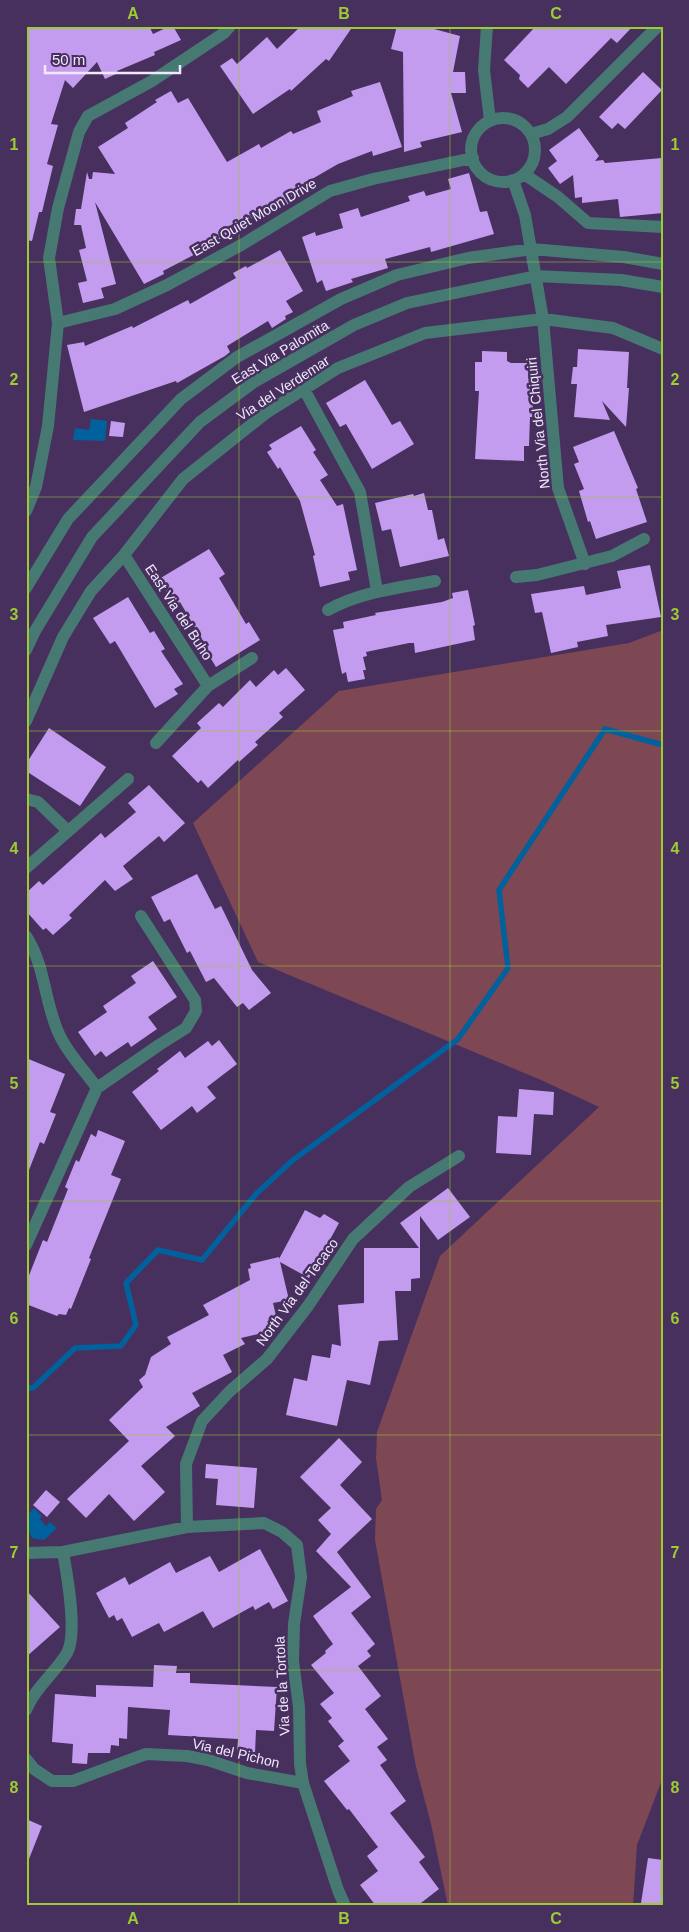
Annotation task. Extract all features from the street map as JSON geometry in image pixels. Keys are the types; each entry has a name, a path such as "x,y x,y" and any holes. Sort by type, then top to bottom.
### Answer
{"street":[{"path":"26,511 36,487 48,426 58,323 49,258 58,208 79,132 88,116 152,80 224,33 230,26"},
{"path":"487,26 484,70 490,121"},
{"path":"531,134 548,129 567,117 658,26"},
{"path":"499,118 509,119 518,122 531,134 535,144 535,155 531,166 524,174 513,180 503,182 493,180 477,168 471,150 477,132 490,121 499,118"},
{"name":"East Quiet Moon Drive","path":"58,323 115,309 167,284 243,244 330,191 374,178 473,158"},
{"path":"524,174 558,197 588,223 663,227"},
{"name":"North Via del Chiquiri","path":"513,180 525,215 543,319 558,488 584,564"},
{"name":"East Via Palomita","path":"26,588 68,519 180,399 237,357 341,299 397,275 468,258 532,249 624,257 663,264"},
{"name":"East Via Palomita","path":"26,650 35,631 92,537 200,422 254,382 354,325 407,303 536,276 621,280 663,287"},
{"name":"Via del Verdemar","path":"26,721 63,637 91,590 124,554 183,479 266,414 305,391 338,368 426,334 543,319 613,328 663,349"},
{"path":"305,391 360,492 377,592"},
{"path":"516,577 537,575 612,556 644,540"},
{"name":"East Via del Buho","path":"124,554 208,686"},
{"path":"328,610 344,601 377,592 435,581"},
{"path":"156,743 208,686 252,658"},
{"path":"26,868 128,779"},
{"path":"26,799 38,802 68,831"},
{"path":"26,1245 98,1088 186,1028 196,1011 196,1000 141,916"},
{"path":"26,936 42,971 47,1000 60,1035 98,1088"},
{"name":"North Via del Tecaco","path":"187,1527 186,1464 202,1421 230,1391 267,1359 308,1306 353,1239 409,1187 459,1156"},
{"name":"Via de la Tortola","path":"26,1553 64,1552 187,1527 264,1523 282,1532 297,1545 301,1577 294,1624 293,1660 299,1707 300,1764 303,1783 345,1906"},
{"path":"26,1710 32,1697 68,1651 72,1627 70,1590 64,1552"},
{"name":"Via del Pichon","path":"26,1759 34,1769 52,1781 73,1782 146,1754 187,1756 208,1760 247,1773 303,1783"}],"shaded area":[{"path":"663,630 663,1777 637,1845 633,1906 448,1906 431,1824 416,1767 375,1540 376,1509 382,1500 376,1458 377,1432 440,1256 599,1107 541,1080 258,962 193,823 339,691 629,643"}],"water":[{"path":"91,419 107,421 105,441 73,440 75,428 89,430"},
{"path":"34,1508 42,1516 40,1519 46,1526 50,1522 57,1528 44,1540 32,1538 26,1525 26,1517"}],"building":[{"path":"32,26 149,26 153,34 173,26 181,40 154,52 155,55 117,71 118,73 105,79 97,62 73,88 65,80 51,124 58,125 47,164 53,166 42,212 39,212 32,241 26,240 26,33"},
{"path":"301,26 353,26 329,61 326,59 291,91 290,89 253,114 220,66 232,58 237,64 267,37 277,49"},
{"path":"397,26 423,26 460,36 453,72 465,72 466,93 451,93 462,132 420,142 422,147 404,152 403,52 391,49"},
{"path":"536,26 633,26 617,43 611,38 566,84 549,67 528,88 519,79 520,75 504,60"},
{"path":"643,72 662,90 625,129 618,123 612,129 599,117"},
{"path":"380,82 402,147 373,156 372,151 338,164 312,179 316,185 294,198 295,200 276,211 272,205 207,248 163,271 164,274 144,284 95,202 116,284 101,288 104,298 83,303 78,283 87,281 79,250 86,248 81,225 74,225 76,209 81,209 87,172 89,179 92,179 93,172 115,174 98,147 128,128 125,123 157,102 155,100 171,91 178,103 188,98 227,162 259,144 261,148 291,131 293,134 321,122 317,111 353,96 351,91"},
{"path":"579,128 599,156 595,161 603,160 605,163 662,158 663,213 620,217 618,199 582,203 582,197 575,198 573,175 560,184 548,168 557,161 549,150"},
{"path":"469,173 480,212 487,211 494,234 431,252 430,247 385,259 388,268 351,279 353,282 326,291 322,280 317,283 302,237 315,232 316,236 343,228 339,214 358,208 361,217 410,201 408,196 424,191 426,196 451,189 448,179"},
{"path":"280,250 303,291 286,301 293,312 285,316 286,319 272,328 268,321 227,346 230,352 225,356 177,383 176,381 84,412 67,345 84,342 85,346 132,326 133,328 188,300 190,304 236,278 233,273 246,266 247,268"},
{"path":"578,349 629,352 626,427 602,401 610,420 574,417 577,384 571,384 573,367 577,367"},
{"path":"482,351 507,352 507,361 511,363 536,363 529,446 524,446 524,461 475,459 479,391 475,391 475,362 482,362"},
{"path":"365,380 392,425 400,421 414,444 372,469 346,424 340,427 326,403"},
{"path":"111,421 125,423 123,437 109,436"},
{"path":"301,426 316,450 313,452 328,475 320,480 337,506 343,504 357,570 348,572 350,580 320,587 313,556 315,555 300,501 280,467 278,469 267,452 272,449 269,445"},
{"path":"614,431 638,488 636,489 647,522 596,539 590,521 588,522 579,491 584,489 574,464 579,462 573,447"},
{"path":"424,493 428,510 432,510 438,540 444,538 449,556 400,567 391,529 382,531 375,503"},
{"path":"209,549 225,574 219,578 246,624 249,622 260,640 216,667 180,602 175,605 159,579"},
{"path":"650,565 661,617 606,625 608,636 577,642 578,647 551,653 542,612 535,613 531,594 584,586 586,595 621,588 617,571"},
{"path":"468,590 475,625 473,626 475,640 415,653 414,643 366,652 367,656 363,657 366,670 363,670 365,679 348,682 346,672 342,674 333,630 344,628 343,622 376,615 375,613 442,602 453,598 452,593"},
{"path":"128,597 150,633 154,631 165,649 161,651 183,684 174,689 178,694 155,708 115,641 110,644 93,618"},
{"path":"286,668 305,690 279,713 283,717 255,742 258,745 239,762 238,760 208,788 201,780 198,783 172,756 201,728 197,723 219,703 223,707 250,680 256,687 274,670 278,675"},
{"path":"49,728 106,767 80,806 26,771 26,764"},
{"path":"149,785 185,823 164,842 159,836 123,866 133,879 115,891 105,880 69,915 72,918 53,935 46,928 43,930 26,911 26,893 39,881 43,885 101,833 105,838 136,812 128,803"},
{"path":"197,874 215,909 221,906 252,970 271,993 249,1010 243,1003 237,1007 214,978 206,982 190,951 187,953 170,919 164,922 151,897"},
{"path":"153,961 177,997 148,1017 157,1029 131,1047 128,1042 106,1057 101,1051 95,1056 78,1032 107,1012 103,1006 136,983 131,976"},
{"path":"219,1040 237,1064 207,1087 216,1098 197,1113 192,1106 161,1130 132,1092 159,1071 157,1069 180,1051 185,1058 208,1041 212,1046"},
{"path":"26,1058 65,1074 50,1112 56,1114 44,1144 40,1142 27,1175"},
{"path":"519,1089 554,1092 553,1115 534,1114 531,1155 496,1153 498,1116 517,1117"},
{"path":"98,1130 125,1141 111,1175 121,1179 89,1258 91,1259 71,1309 69,1308 66,1315 59,1314 57,1316 26,1304 26,1283 43,1240 47,1242 68,1189 65,1187 76,1160 79,1162 91,1134 96,1137"},
{"path":"448,1188 470,1217 438,1240 420,1216 420,1278 411,1279 411,1291 395,1291 398,1340 379,1341 370,1385 347,1380 337,1426 286,1415 294,1378 307,1381 312,1355 330,1358 332,1344 341,1346 338,1305 364,1303 364,1248 419,1248 400,1223"},
{"path":"305,1210 320,1218 324,1214 339,1223 309,1278 280,1262 289,1300 273,1303 279,1329 241,1338 245,1344 223,1355 232,1372 192,1393 200,1406 166,1427 175,1436 141,1466 165,1492 134,1521 109,1494 86,1518 67,1499 129,1441 109,1420 143,1387 139,1380 145,1375 151,1357 171,1344 167,1337 209,1315 203,1305 250,1280 248,1269 251,1268 250,1264 279,1257 279,1259"},
{"path":"339,1438 362,1462 340,1485 372,1519 337,1552 371,1597 351,1613 375,1644 367,1651 371,1656 358,1666 381,1696 365,1709 388,1739 377,1747 387,1760 380,1765 406,1801 390,1813 425,1857 419,1862 439,1889 417,1906 376,1906 360,1885 378,1871 367,1856 378,1847 349,1809 347,1810 324,1781 350,1761 338,1746 344,1741 328,1721 332,1718 320,1704 334,1693 311,1665 326,1653 325,1651 333,1644 313,1616 351,1587 316,1551 331,1534 318,1520 331,1508 300,1477"},
{"path":"206,1464 257,1468 254,1508 216,1505 218,1479 205,1478"},
{"path":"46,1490 60,1502 47,1517 33,1505"},
{"path":"260,1549 288,1601 273,1609 269,1602 255,1610 253,1606 213,1628 203,1611 164,1632 159,1623 132,1637 122,1618 117,1621 114,1615 109,1618 96,1593 125,1577 129,1585 170,1562 176,1573 210,1556 219,1572"},
{"path":"26,1590 60,1627 26,1657"},
{"path":"154,1665 177,1666 176,1673 190,1673 190,1683 277,1687 274,1731 256,1730 255,1753 237,1752 238,1739 168,1735 170,1710 128,1707 127,1739 119,1738 119,1746 111,1745 110,1753 88,1753 87,1764 72,1763 73,1744 52,1742 55,1694 96,1697 96,1685 153,1687"},
{"path":"26,1819 42,1826 27,1864 26,1864"},
{"path":"648,1858 663,1860 663,1906 641,1903"}],"waterway":[{"path":"26,1388 33,1388 75,1348 121,1346 136,1325 126,1283 158,1250 202,1260 256,1194 293,1160 458,1039 508,968 499,890 605,729 663,745"}]}
